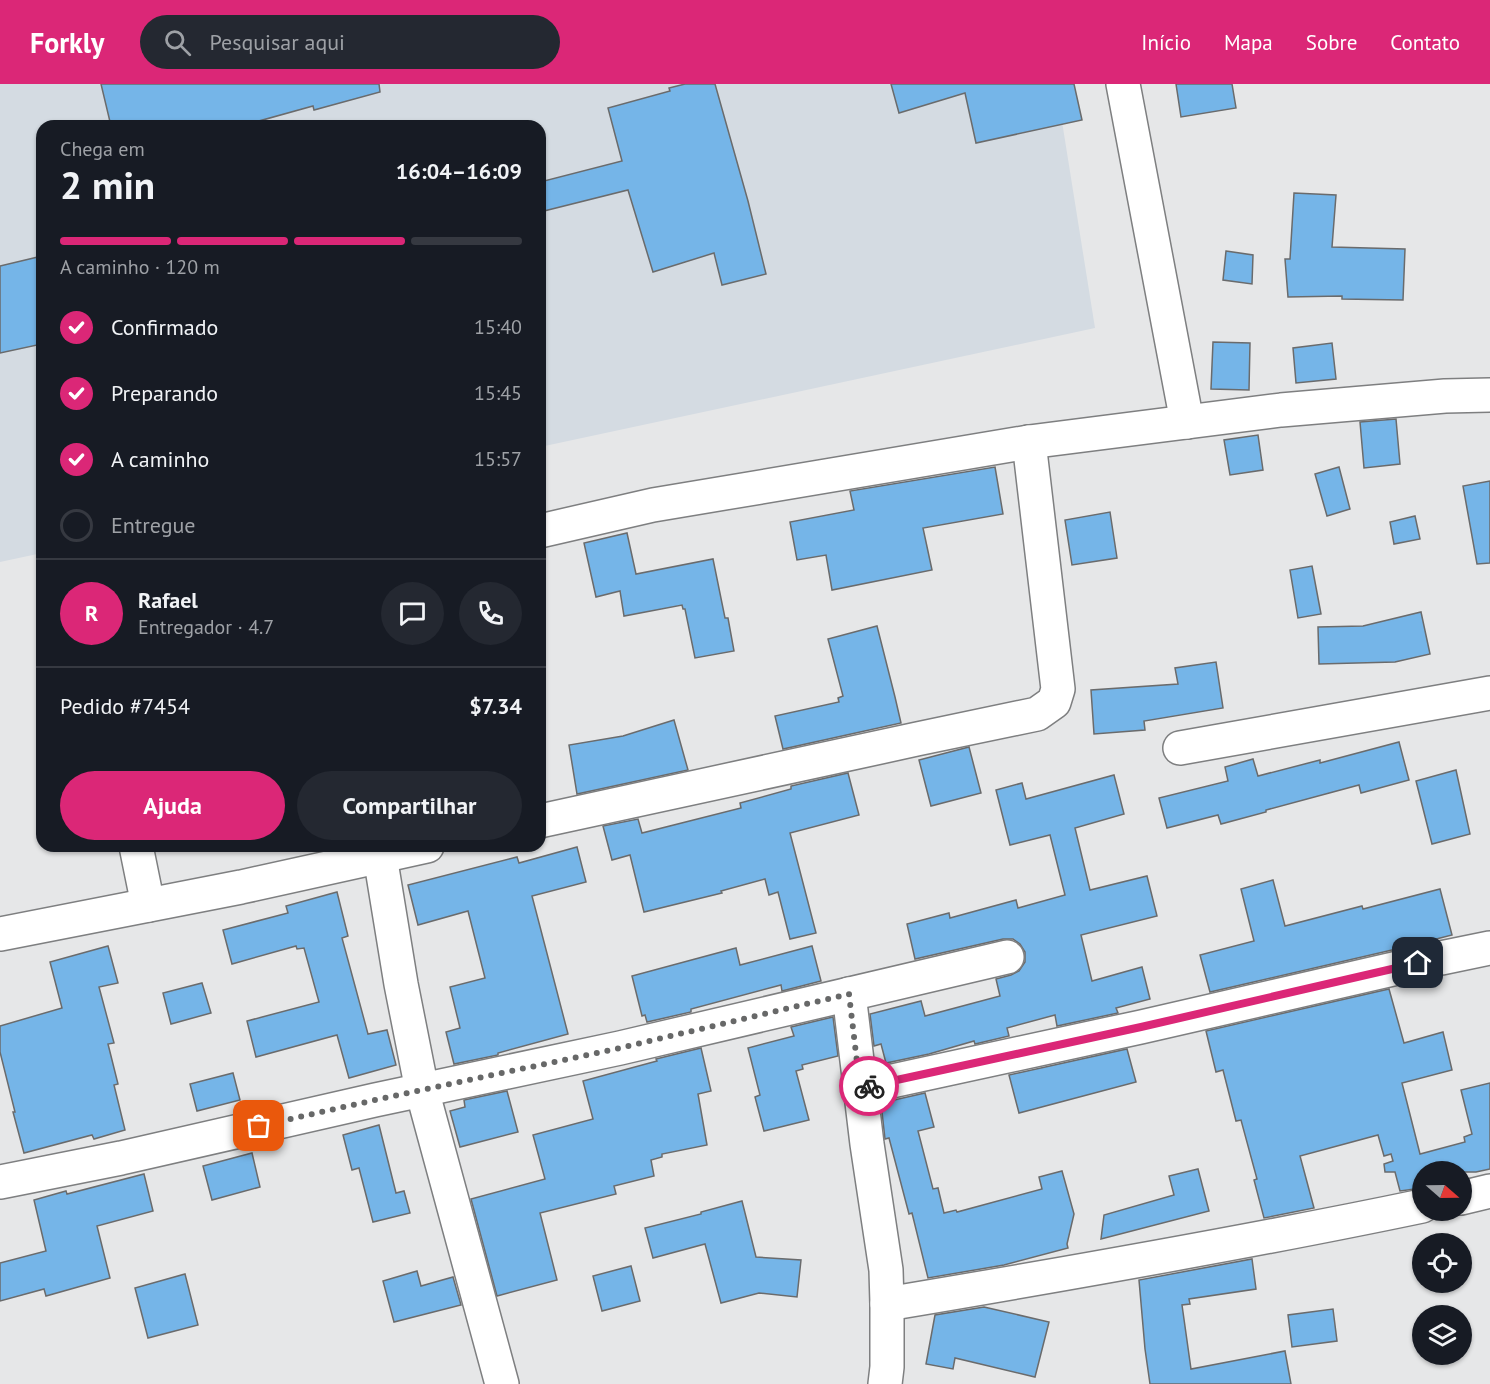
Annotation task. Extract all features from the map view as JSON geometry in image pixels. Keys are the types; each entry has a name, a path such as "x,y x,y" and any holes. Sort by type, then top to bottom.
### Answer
{"street":[{"path":"1123,84 1188,422"},
{"path":"546,530 653,505 1029,442 1281,410 1445,396 1490,395"},
{"path":"546,820 1037,714 1054,702 1058,689 1029,442"},
{"path":"1180,748 1490,693"},
{"path":"137,852 148,905"},
{"path":"0,934 399,852"},
{"path":"380,856 401,984 422,1090 502,1384"},
{"path":"860,1088 1490,948"},
{"path":"0,1182 121,1158 620,1048 1007,957"},
{"path":"849,994 867,1144 886,1270 888,1305 885,1384"},
{"path":"1472,1195 1490,1191"},
{"path":"888,1305 1096,1269 1412,1208"}],"shaded area":[{"path":"0,84 1056,84 1095,328 546,446 546,120 36,120 36,554 0,562"}],"building":[{"path":"101,84 379,84 380,92 314,110 313,106 263,120 110,120"},
{"path":"685,84 715,84 766,274 722,285 714,253 653,272 628,190 546,210 546,180 622,161 608,108 670,91 669,88"},
{"path":"891,84 1074,84 1082,120 976,143 965,93 899,113"},
{"path":"1176,84 1232,84 1236,108 1181,117"},
{"path":"1294,193 1336,195 1332,247 1405,249 1403,300 1342,299 1342,296 1288,297 1285,259 1290,259"},
{"path":"1226,251 1253,255 1252,284 1223,280"},
{"path":"36,257 36,345 0,353 0,266"},
{"path":"1213,342 1250,343 1249,390 1211,389"},
{"path":"1332,343 1336,379 1296,383 1293,348"},
{"path":"1396,419 1400,464 1364,468 1360,422"},
{"path":"1258,435 1263,470 1230,475 1224,440"},
{"path":"995,467 1003,514 923,528 932,570 832,590 826,555 797,560 790,522 854,510 850,491"},
{"path":"1339,467 1350,509 1327,516 1315,474"},
{"path":"1490,481 1490,563 1477,564 1463,486"},
{"path":"1110,512 1117,558 1072,565 1065,520"},
{"path":"1415,516 1420,539 1394,544 1390,522"},
{"path":"627,533 636,574 713,559 734,651 695,658 685,609 682,605 624,616 620,591 596,597 584,543"},
{"path":"1312,566 1321,614 1298,618 1290,570"},
{"path":"1421,612 1430,654 1395,662 1319,664 1318,627 1363,626"},
{"path":"877,626 901,723 783,749 775,716 839,702 838,698 843,696 828,639"},
{"path":"1216,662 1223,708 1144,721 1145,730 1094,734 1091,690 1178,684 1175,668"},
{"path":"674,720 688,770 577,794 569,745 623,736"},
{"path":"1399,742 1409,780 1361,793 1359,785 1221,824 1218,815 1167,828 1159,798 1228,781 1225,767 1253,759 1258,776 1320,760 1320,763"},
{"path":"969,747 981,793 931,806 919,760"},
{"path":"1456,770 1470,834 1432,844 1416,781"},
{"path":"848,773 859,815 790,833 816,933 790,939 778,892 769,895 765,879 721,891 722,893 644,912 630,855 612,860 603,826 638,819 642,833 741,808 740,803 791,789 791,786"},
{"path":"1114,775 1124,814 1075,828 1090,890 1147,876 1157,916 1081,935 1092,981 1142,967 1150,999 1116,1008 1118,1013 1057,1026 1055,1015 1007,1028 1009,1036 975,1044 974,1041 886,1063 881,1044 874,1046 870,1014 921,1001 925,1016 1000,996 996,979 1019,971 1025,962 1025,952 1013,939 1003,939 915,959 907,924 949,913 950,918 1016,900 1018,908 1065,895 1050,835 1010,845 996,790 1022,783 1026,799"},
{"path":"577,847 586,882 532,896 568,1034 498,1053 498,1055 454,1064 446,1032 460,1028 450,987 485,978 468,911 418,925 408,885 517,857 519,863"},
{"path":"1273,880 1285,926 1440,889 1452,935 1210,992 1200,955 1254,941 1241,889"},
{"path":"337,892 348,936 342,938 368,1034 387,1030 396,1065 349,1078 337,1035 256,1057 247,1021 319,1002 304,948 297,949 296,946 232,964 223,930 288,913 286,906"},
{"path":"108,946 118,983 99,987 114,1043 108,1044 118,1084 114,1085 125,1130 94,1139 92,1135 24,1153 0,1052 0,1026 62,1008 50,962"},
{"path":"812,946 821,981 782,991 781,985 691,1009 691,1012 647,1022 645,1015 642,1016 632,976 736,948 740,965"},
{"path":"202,983 211,1013 171,1024 163,993"},
{"path":"1389,989 1404,1043 1443,1032 1452,1070 1402,1083 1420,1154 1465,1142 1464,1137 1472,1134 1461,1090 1490,1083 1490,1169 1472,1172 1472,1161 1412,1161 1412,1189 1400,1191 1395,1172 1385,1172 1384,1164 1393,1161 1391,1154 1384,1156 1378,1135 1300,1156 1314,1208 1264,1218 1254,1180 1257,1179 1241,1120 1236,1121 1223,1070 1216,1072 1206,1031"},
{"path":"833,1017 838,1056 802,1065 803,1069 796,1071 809,1120 764,1131 755,1097 760,1095 748,1048 794,1036 791,1027"},
{"path":"701,1048 711,1091 698,1094 707,1145 662,1154 662,1157 651,1160 654,1176 614,1186 616,1194 540,1213 557,1280 497,1296 471,1199 545,1179 533,1135 593,1119 583,1081"},
{"path":"1127,1049 1136,1082 1019,1113 1009,1075"},
{"path":"233,1073 240,1100 197,1111 190,1084"},
{"path":"507,1091 518,1132 460,1147 450,1111 465,1107 464,1100"},
{"path":"925,1093 934,1127 918,1131 933,1189 938,1188 944,1213 956,1210 957,1212 1042,1189 1039,1177 1062,1171 1074,1214 1068,1248 1004,1265 928,1278 912,1213 909,1214 889,1138 885,1139 881,1103"},
{"path":"379,1125 396,1193 404,1191 410,1213 373,1222 359,1168 352,1170 343,1135"},
{"path":"252,1153 260,1187 212,1200 203,1166"},
{"path":"1198,1169 1209,1211 1101,1239 1104,1215 1174,1195 1169,1176"},
{"path":"144,1174 153,1211 97,1226 110,1278 46,1296 44,1289 0,1301 0,1263 46,1251 34,1200"},
{"path":"742,1201 756,1257 801,1260 797,1297 759,1293 721,1303 705,1244 653,1258 645,1228"},
{"path":"1252,1259 1256,1289 1189,1299 1190,1304 1182,1305 1191,1369 1285,1351 1291,1384 1150,1384 1139,1280"},
{"path":"631,1266 640,1301 602,1311 593,1276"},
{"path":"417,1271 421,1286 453,1277 461,1305 394,1322 383,1281"},
{"path":"185,1274 198,1325 148,1338 135,1288"},
{"path":"984,1307 1049,1322 1035,1377 955,1358 953,1369 926,1364 935,1315"},
{"path":"1333,1309 1337,1341 1292,1347 1288,1315"}],"way so far":[{"path":"259,1126 620,1048 849,994 860,1088 869,1086"}],"route":[{"path":"869,1086 1141,1027 1418,963"}]}
